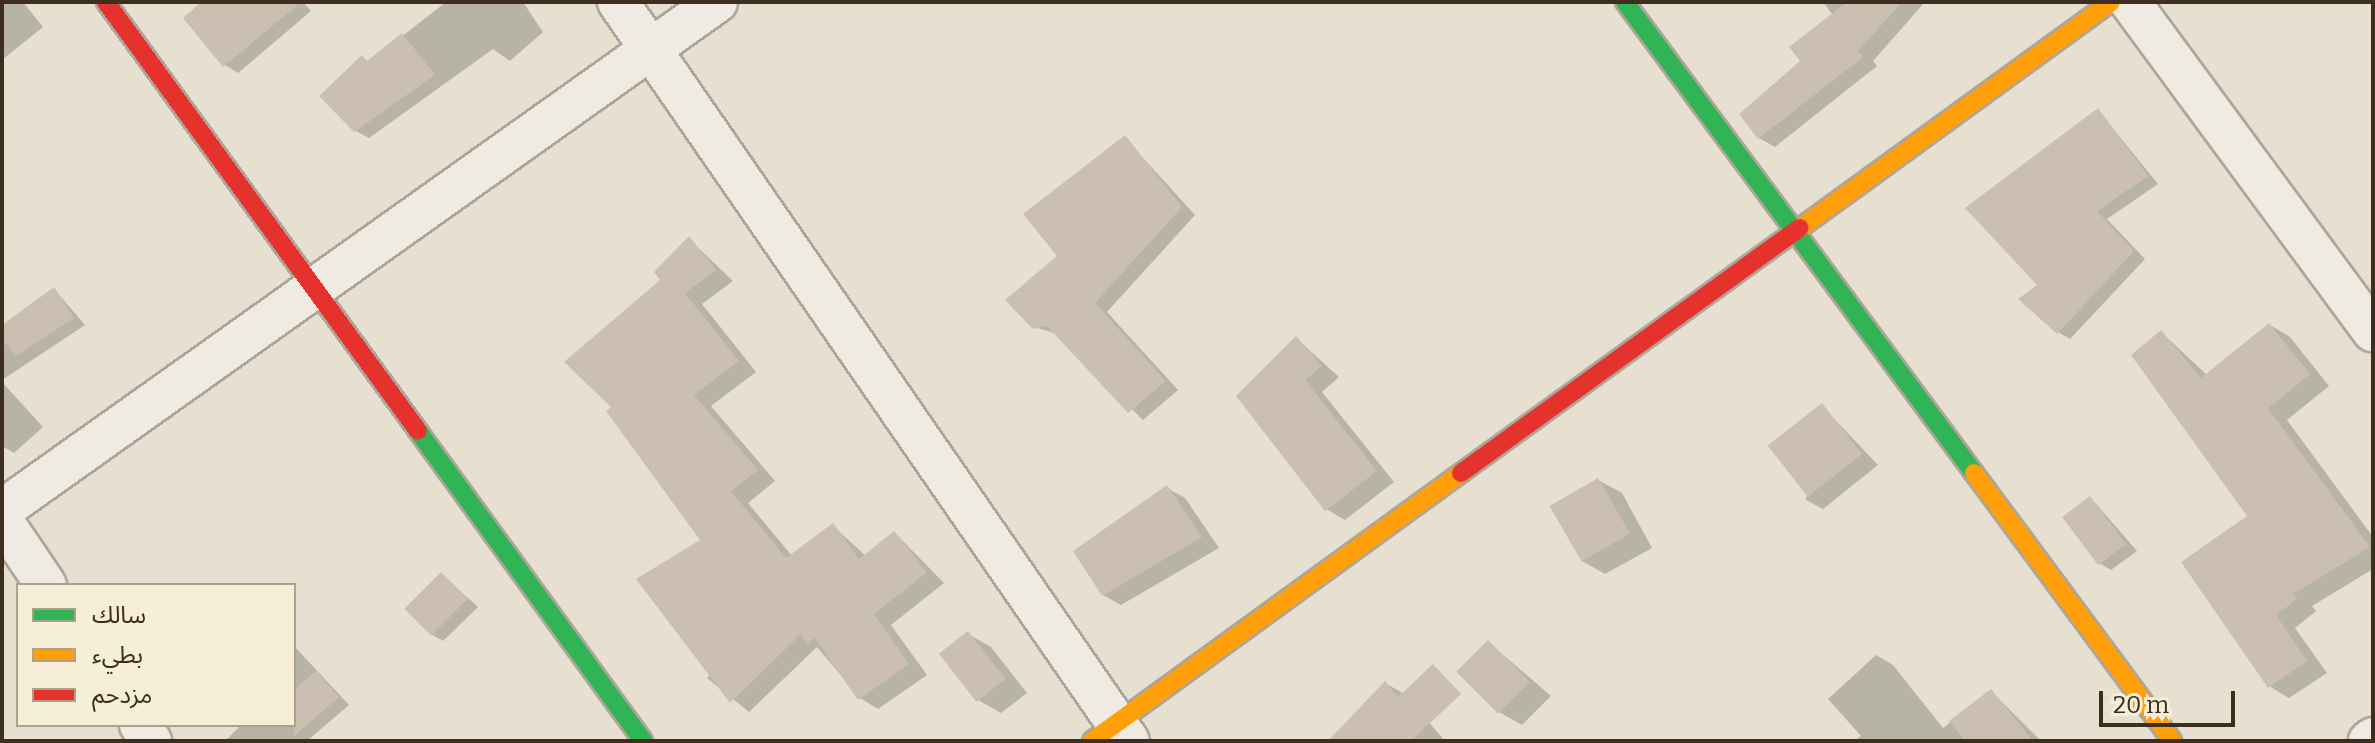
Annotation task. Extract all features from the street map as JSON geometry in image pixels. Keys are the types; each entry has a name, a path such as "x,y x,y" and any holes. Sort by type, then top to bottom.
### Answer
{"street":[{"path":"106,2 643,741"},
{"path":"618,2 652,48 1112,735 2111,2"},
{"path":"2,510 717,2"},
{"path":"1625,2 2172,741"},
{"path":"2130,2 2373,331"},
{"path":"2,520 45,583"}],"building":[{"path":"201,2 301,2 223,67 183,18"},
{"path":"1847,2 1902,2 1858,51 1863,57 1758,139 1739,114 1800,61 1789,47"},
{"path":"402,33 435,75 354,132 319,96 362,55 367,61"},
{"path":"2098,108 2148,176 2097,211 2134,251 2057,334 2018,299 2037,285 1965,208"},
{"path":"1125,135 1182,207 1095,303 1166,381 1128,413 1047,326 1033,329 1005,300 1057,256 1023,214"},
{"path":"689,236 716,270 685,293 739,361 694,395 758,470 731,491 786,558 833,523 859,559 894,531 927,572 874,614 909,664 858,700 815,638 808,644 800,635 730,703 636,579 700,540 606,411 611,407 564,362 660,280 654,272"},
{"path":"54,287 74,318 16,356 2,339 2,325"},
{"path":"2269,323 2310,374 2268,408 2370,547 2293,594 2297,599 2276,615 2307,661 2268,688 2181,562 2247,516 2131,355 2161,330 2201,378"},
{"path":"1296,336 1322,366 1305,380 1377,471 1325,511 1236,396"},
{"path":"1822,403 1862,454 1808,497 1768,445"},
{"path":"1598,478 1630,533 1582,561 1550,506"},
{"path":"1167,485 1202,537 1102,596 1073,551"},
{"path":"2090,496 2126,544 2098,565 2062,517"},
{"path":"441,572 468,599 431,636 404,609"},
{"path":"968,631 1006,679 976,702 939,654"},
{"path":"1488,640 1530,682 1498,714 1456,672"},
{"path":"1433,664 1461,694 1411,741 1328,741 1385,681 1398,697"},
{"path":"316,671 339,697 294,736 296,727 296,688"},
{"path":"1991,689 2033,741 1965,741 1949,721"}],"traffic: fast":[{"path":"1625,2 1974,473"},
{"path":"418,431 643,741"}],"traffic: slow":[{"path":"1800,228 2111,2"},
{"path":"1092,741 1461,473"},
{"path":"1974,473 2172,741"}],"traffic: jam":[{"path":"106,2 418,431"},
{"path":"1461,473 1800,228"}]}
